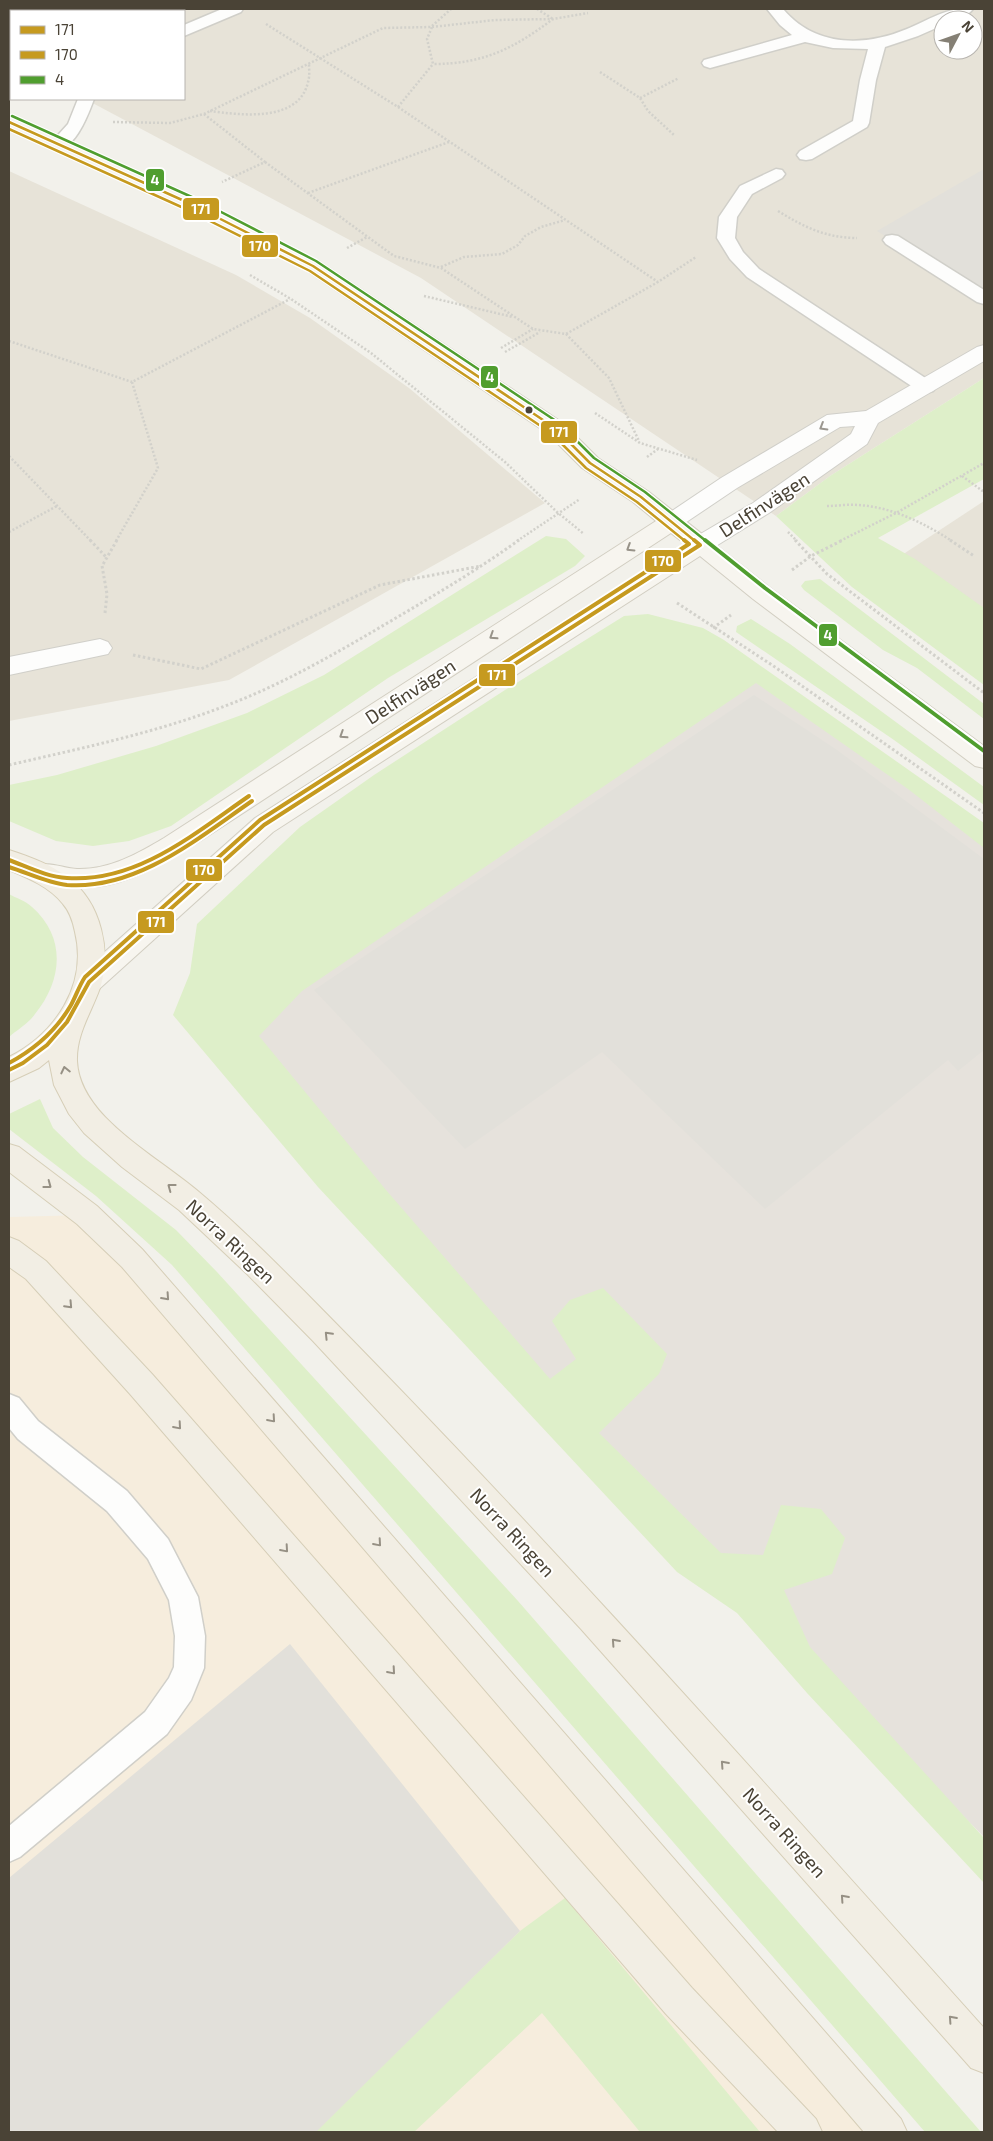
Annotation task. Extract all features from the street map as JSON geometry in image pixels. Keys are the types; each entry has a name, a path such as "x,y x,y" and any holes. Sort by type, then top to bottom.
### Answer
{"main road":[{"name":"Norra Ringen","path":"9,860 44,874 72,896 82,911 91,935 93,962 89,982 73,1016 64,1047 63,1066 72,1094 87,1116 102,1134 183,1196 293,1298 599,1624 984,2056"},
{"name":"Norra Ringen","path":"9,1070 40,1051 55,1038 73,1016"},
{"path":"9,1156 86,1215 132,1258 888,2132"},
{"path":"9,1250 36,1270 141,1384 679,2001 803,2132"}],"street":[{"path":"9,122 191,204 313,266 555,428 590,463 641,498 700,545 984,758"},
{"name":"Delfinvägen","path":"44,874 78,879 106,875 143,863 185,838 729,483 835,420 870,418 984,352"},
{"name":"Delfinvägen","path":"89,982 264,825 700,545 762,508 860,439 870,418"},
{"path":"9,666 100,648"}],"lane":[{"path":"185,31 235,9"},
{"path":"776,9 790,27 804,37 821,42 845,44 878,44 966,9"},
{"path":"710,63 804,37"},
{"path":"806,156 862,123 868,80 878,44"},
{"path":"58,145 76,125 86,100"},
{"path":"776,174 746,190 728,217 726,238 736,255 753,273 926,387"},
{"path":"892,240 984,298"},
{"path":"9,1408 28,1430 117,1501 158,1549 183,1597 190,1636 189,1668 180,1689 156,1723 9,1846"}],"path":[{"path":"433,64 427,40 432,27 452,9"},
{"path":"537,9 553,19"},
{"path":"78,119 96,122 170,123 204,114 383,28 432,27 495,20 553,19 588,13"},
{"path":"398,107 433,64 470,62 493,54 535,33 553,19"},
{"path":"265,24 398,107 658,282"},
{"path":"640,98 710,63"},
{"path":"210,111 258,115 275,112 297,102 306,90 310,74 309,64"},
{"path":"600,72 640,98 648,111 674,135"},
{"path":"204,114 265,162 394,256 440,268 533,329 540,331 566,334 658,282 726,238"},
{"path":"307,193 449,142"},
{"path":"217,184 265,162"},
{"path":"746,190 821,236 843,239 870,237 892,240"},
{"path":"440,268 464,257 502,254 518,245 525,236 541,227 566,220"},
{"path":"343,250 366,237"},
{"path":"9,765 170,725 215,710 248,696 332,655 481,566 557,512 505,462 371,353 291,299 248,274"},
{"path":"421,296 516,318"},
{"path":"9,341 132,382 291,299"},
{"path":"500,348 533,329"},
{"path":"506,352 540,331"},
{"path":"566,334 609,378 640,443"},
{"path":"132,382 158,468 102,566 107,594 100,648 201,669 380,585 481,566"},
{"path":"9,456 108,558"},
{"path":"984,463 896,513 811,556 827,574 984,693"},
{"path":"962,476 984,492"},
{"path":"9,532 57,506"},
{"path":"896,513 942,534 974,556"},
{"path":"713,628 772,665 984,813"}],"shaded area":[{"path":"9,9 984,9 984,378 830,476 776,516 421,278 87,100 185,100 185,10 10,10 10,58"},
{"path":"984,169 984,298 877,231"},
{"path":"9,171 236,275 310,318 409,388 545,503 229,680 9,721"},
{"path":"984,501 984,657 870,576"},
{"path":"708,631 984,838 984,1837 236,1074 265,924"},
{"path":"754,695 837,750 984,859 984,1050 958,1071 948,1060 765,1209 602,1052 465,1149 314,990"},
{"path":"87,1215 490,1672 888,2132 9,2132 9,1217"},
{"path":"290,1644 520,1931 316,2132 9,2132 9,1878"}],"green space":[{"path":"984,378 984,479 878,538 915,559 984,608 984,685 852,587 776,516 830,476"},
{"path":"546,536 566,539 585,556 575,566 388,678 171,826 129,841 93,846 56,841 9,821 9,785 57,775 156,746 247,713 324,675"},
{"path":"820,579 984,704 984,719 917,668 883,650 801,586 805,581"},
{"path":"648,614 703,628 724,640 984,823 984,848 908,789 756,683 302,991 259,1036 386,1190 550,1379 576,1359 552,1321 570,1300 603,1288 667,1354 659,1374 599,1433 721,1553 763,1555 781,1505 821,1509 845,1538 832,1574 784,1590 810,1647 984,1838 984,1883 807,1693 737,1613 677,1572 318,1187 173,1015 190,973 197,924 300,827 374,775 624,616"},
{"path":"751,619 790,644 984,787 984,805 894,740 736,632 737,626"},
{"path":"9,894 30,905 43,919 51,932 57,960 51,988 44,1001 30,1020 9,1037"},
{"path":"40,1099 53,1128 83,1157 176,1230 217,1272 518,1601 981,2132 925,2132 172,1265 96,1196 9,1129 9,1114"},
{"path":"565,1898 760,2132 640,2132 542,2013 414,2132 313,2132 520,1931"}],"transit line":[{"name":"4","path":"12,116 194,198 316,261 559,423 594,458 645,492 765,588 984,751"},
{"name":"171","path":"9,122 191,204 313,266 555,428 590,463 641,497 700,545 264,825 89,982 67,1022 47,1045 23,1063 9,1070"},
{"name":"170","path":"9,129 188,210 310,271 551,433 586,468 637,502 689,544 260,820 85,977 71,1005 52,1031 28,1052 9,1063"},
{"name":"171","path":"9,860 45,873 67,878 91,878 116,873 140,865 163,853 249,796"},
{"name":"170","path":"9,867 45,880 67,885 92,885 117,880 165,859 252,801"}]}
